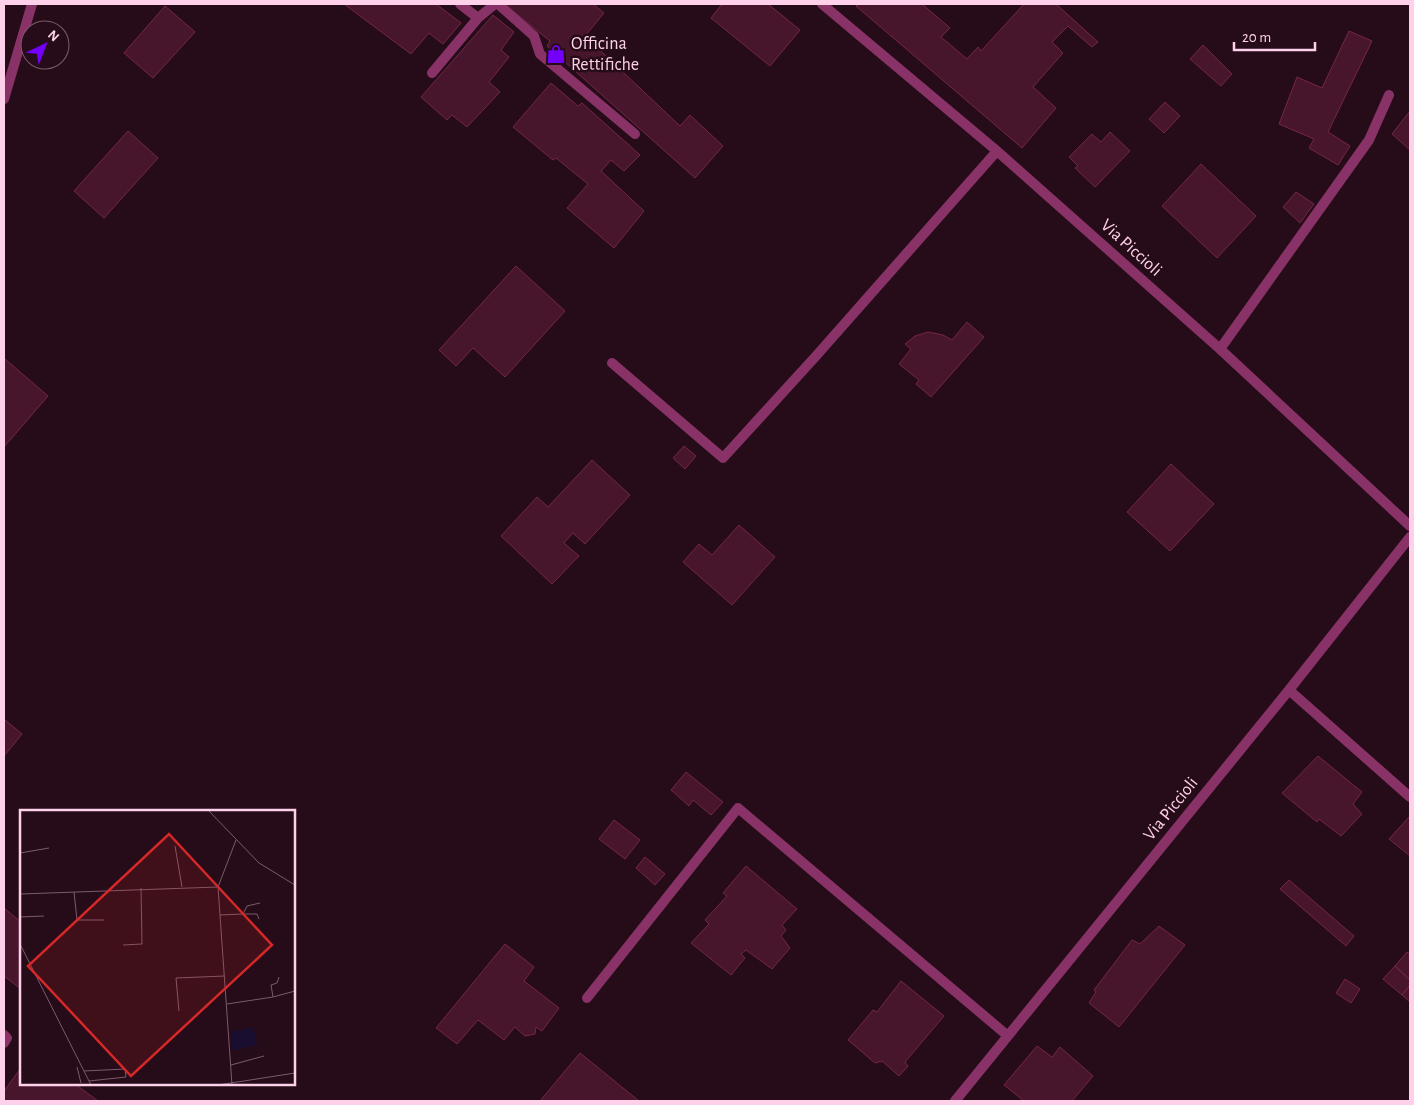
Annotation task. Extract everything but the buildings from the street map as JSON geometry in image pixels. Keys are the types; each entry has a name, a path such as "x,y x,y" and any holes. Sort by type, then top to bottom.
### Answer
{"street":[{"path":"4,99 32,4"},
{"path":"460,4 478,18"},
{"path":"432,73 478,18 496,4 534,36 540,54 635,134"},
{"name":"Via Piccioli","path":"822,4 997,151 1220,349 1410,526"},
{"path":"1220,349 1369,140 1389,94"},
{"path":"612,363 723,458 997,151"},
{"name":"Via Piccioli","path":"955,1101 1289,690 1410,537"},
{"path":"1289,690 1410,797"},
{"path":"587,998 738,808 1008,1036"},
{"path":"4,1035 8,1038 4,1043"}],"place":[{"name":"Officina Rettifiche","path":"556,54"}]}
